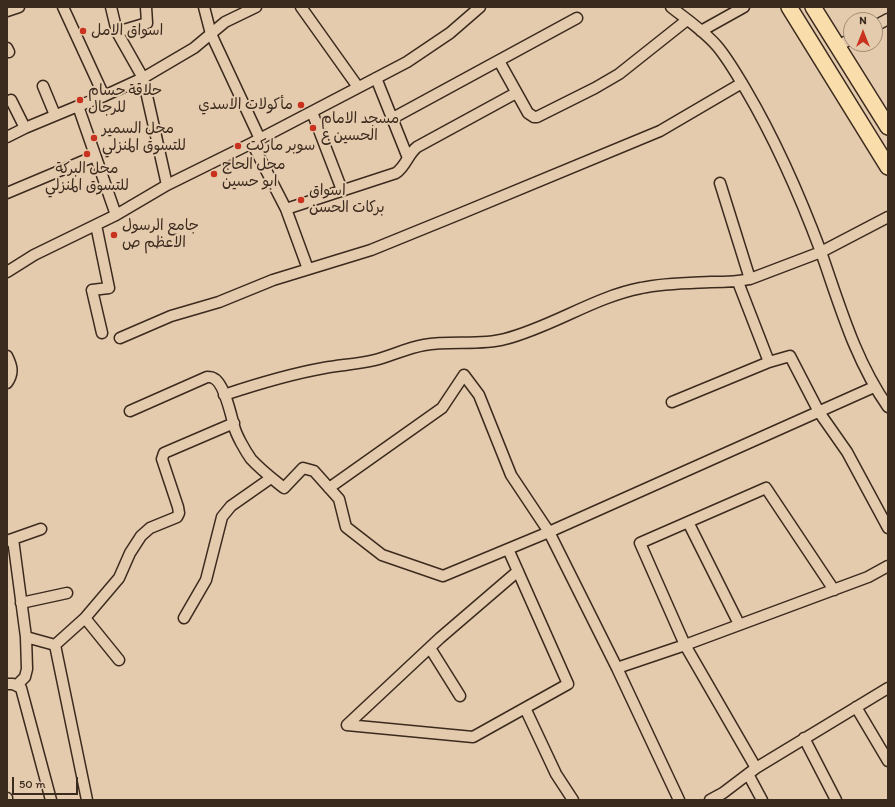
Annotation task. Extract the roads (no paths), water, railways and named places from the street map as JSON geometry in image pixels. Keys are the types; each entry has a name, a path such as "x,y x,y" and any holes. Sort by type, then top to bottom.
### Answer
{"main road":[{"path":"789,7 888,167"},
{"path":"813,7 888,126"}],"street":[{"path":"7,11 19,7"},
{"path":"63,7 104,96"},
{"path":"111,7 117,32 143,78 167,185"},
{"path":"117,32 147,23 146,7"},
{"path":"204,7 211,34 286,209 308,269"},
{"path":"7,137 143,78 194,48 225,22 256,7"},
{"path":"301,7 358,87"},
{"path":"7,272 34,255 96,226 167,185 256,141 407,62 459,26 479,7"},
{"path":"671,7 717,46 742,84 776,144 821,252 844,321 874,387 888,407"},
{"path":"701,31 744,7"},
{"path":"393,118 577,18"},
{"path":"499,61 528,113 534,117 540,116 619,74 688,20"},
{"path":"837,46 843,43"},
{"path":"376,78 408,158"},
{"path":"120,338 171,316 219,302 267,282 371,250 647,137 742,84"},
{"path":"43,86 55,115"},
{"path":"286,209 396,173 403,167 413,150 421,144 516,93"},
{"path":"12,100 25,128"},
{"path":"78,106 116,215"},
{"path":"312,112 342,190"},
{"path":"7,193 95,156"},
{"path":"720,183 750,279"},
{"path":"224,394 274,379 318,369 375,360 425,345 484,342 506,339 574,313 615,295 640,288 666,284 738,282 750,279 821,252 888,217"},
{"path":"96,226 109,288 92,290 102,332"},
{"path":"738,282 768,362"},
{"path":"7,356 12,368 12,373 7,383"},
{"path":"672,402 768,362 790,356 819,412 847,452 888,528"},
{"path":"329,488 442,408 464,375 479,395 511,475 549,532 617,668 679,800"},
{"path":"130,411 207,377 214,378 224,394 236,431 251,459 271,478 284,488 303,468 314,471 339,499 346,527 382,555 443,576 549,532 874,387"},
{"path":"55,645 85,618 119,578 130,553 142,536 150,528 177,517 178,507 162,459 164,453 234,423"},
{"path":"184,618 206,580 222,517 231,506 271,478"},
{"path":"762,800 752,771 686,645 640,543 766,488 834,590"},
{"path":"688,522 739,624"},
{"path":"12,685 25,678 27,669 26,637 10,540 41,529"},
{"path":"508,549 518,571 568,684 473,737 347,725 430,648 518,571"},
{"path":"617,668 686,645 739,624 834,590 868,577 888,566"},
{"path":"21,602 67,593"},
{"path":"85,618 119,660"},
{"path":"26,637 55,645"},
{"path":"55,645 87,800"},
{"path":"430,648 460,696"},
{"path":"12,685 21,688 44,768 51,800"},
{"path":"710,800 723,793 752,771 804,738 888,688"},
{"path":"856,707 888,761"},
{"path":"525,708 556,774 573,800"},
{"path":"804,738 836,800"}],"place":[{"name":"اسواق الامل","path":"83,31"},
{"name":"حلاقة حسام للرجال","path":"80,100"},
{"name":"مأكولات الاسدي","path":"301,105"},
{"name":"مسجد الامام الحسين ع","path":"313,128"},
{"name":"محل السمير للتسوق المنزلي","path":"94,138"},
{"name":"سوبر ماركت","path":"238,146"},
{"name":"محل البركة للتسوق المنزلي","path":"87,154"},
{"name":"محل الحاج ابو حسين","path":"214,174"},
{"name":"اسواق بركات الحسن","path":"301,200"},
{"name":"جامع الرسول الاعظم ص","path":"114,235"}]}
